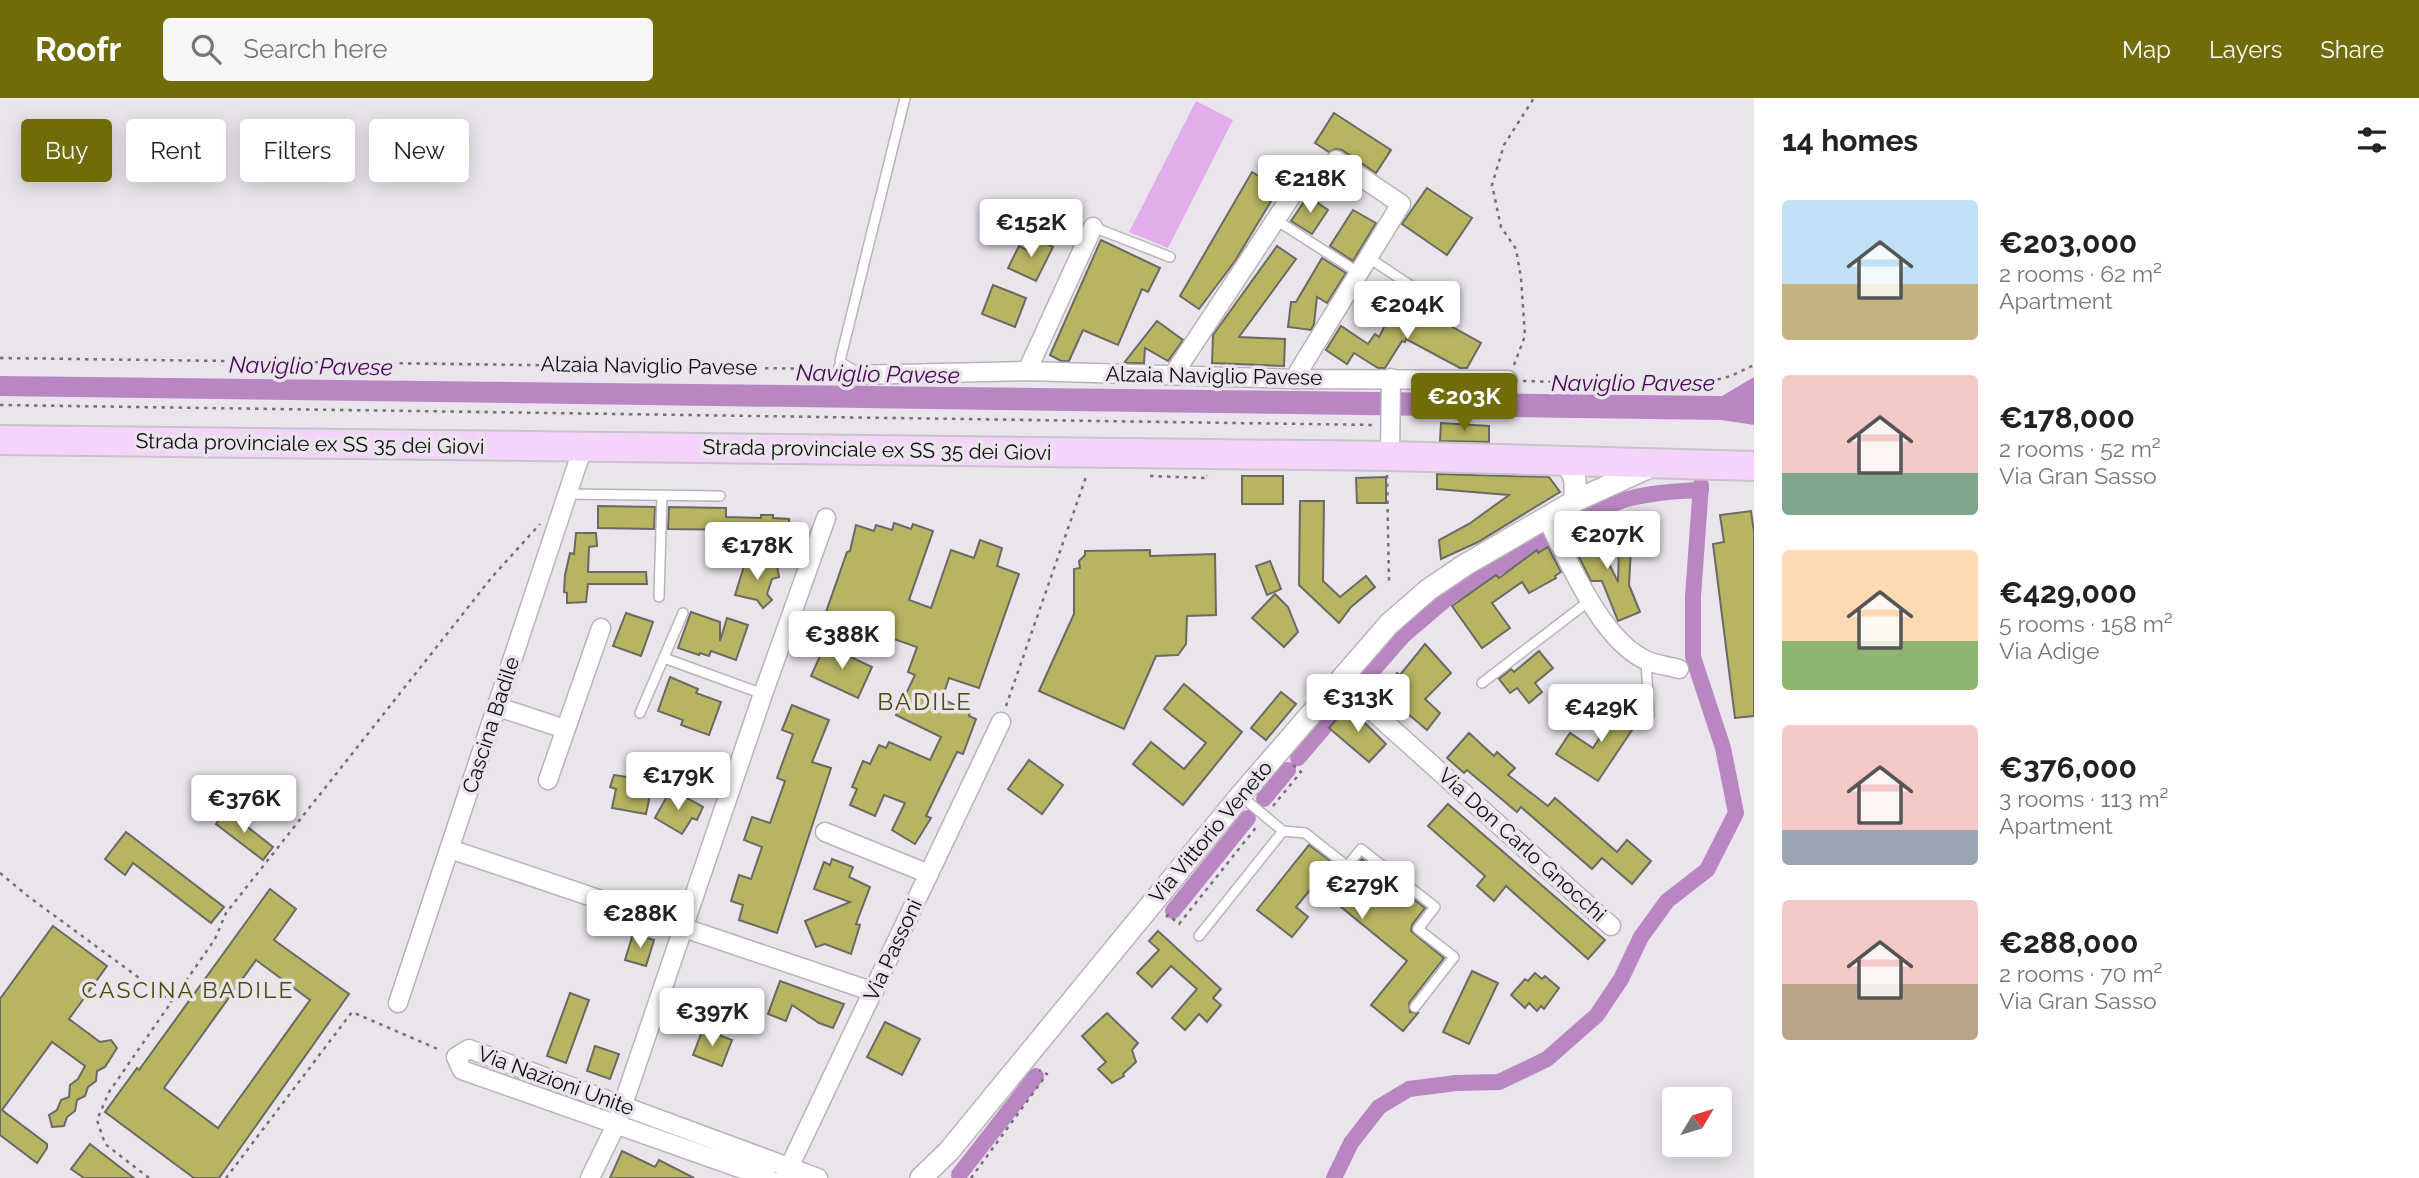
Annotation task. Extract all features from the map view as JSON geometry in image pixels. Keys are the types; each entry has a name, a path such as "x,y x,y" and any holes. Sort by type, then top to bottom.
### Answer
{"main road":[{"name":"Strada provinciale ex SS 35 dei Giovi","path":"0,440 583,447 1384,464 1567,461 1754,466"}],"street":[{"path":"1294,379 1401,204 1336,160"},
{"path":"1173,375 1306,174"},
{"path":"1027,371 1093,227"},
{"name":"Alzaia Naviglio Pavese","path":"843,369 853,375 1027,371 1391,382 1508,380"},
{"path":"1384,464 1391,426 1391,382"},
{"name":"Cascina Badile","path":"398,1003 583,447"},
{"path":"1567,461 1575,480 1575,501"},
{"name":"Via Vittorio Veneto","path":"921,1178 949,1152 1241,795 1389,624 1429,590 1465,565 1575,501 1656,464"},
{"path":"1546,517 1589,601 1615,637 1646,660 1679,669"},
{"path":"590,1178 616,1125 826,518"},
{"path":"548,780 601,628"},
{"name":"Via Don Carlo Gnocchi","path":"1339,681 1611,926"},
{"path":"498,707 565,729"},
{"name":"Via Passoni","path":"787,1172 1001,722"},
{"path":"825,832 929,874"},
{"path":"450,849 874,992"},
{"name":"Via Nazioni Unite","path":"768,1178 462,1070 456,1057 469,1049 623,1104 787,1172 818,1178"},
{"name":"Via Vittorio Veneto","path":"937,1178 949,1152"}],"lane":[{"path":"843,369 840,362 905,98"},
{"path":"1276,220 1431,299"},
{"path":"1093,227 1170,257"},
{"path":"566,494 720,496"},
{"path":"659,597 662,495"},
{"path":"1482,683 1589,601"},
{"path":"640,712 683,614"},
{"path":"664,658 763,694"},
{"path":"1646,660 1649,715"},
{"path":"1241,795 1283,831 1305,833 1347,866 1361,849 1435,907 1418,929 1454,957 1415,1007"},
{"path":"1199,936 1283,831"}],"path":[{"path":"1534,98 1504,145 1493,177 1501,227 1516,249 1523,301 1525,336 1508,380 1693,386 1731,376 1754,365"},
{"name":"Alzaia Naviglio Pavese","path":"0,358 843,369"},
{"path":"0,405 1391,426"},
{"path":"1384,464 1387,472 1390,583"},
{"path":"1001,722 1089,469"},
{"path":"1142,469 1152,477 1207,478 1208,470"},
{"path":"149,1178 105,1144 97,1119 109,1092 215,939 226,913 492,577 566,494"},
{"path":"1163,920 1167,915 1179,924 1301,772 1290,762"},
{"path":"0,873 172,1002"},
{"path":"226,1178 352,1012 456,1057"},
{"path":"971,1178 1047,1074 1039,1070 1046,1062"}],"shaded area":[{"path":"1196,101 1233,120 1168,248 1129,232"},
{"path":"0,376 1722,396 1754,377 1754,425 1722,420 0,396"}],"building":[{"path":"1334,113 1391,150 1376,173 1342,150 1329,152 1315,143"},
{"path":"1252,172 1279,188 1235,261 1199,309 1180,296"},
{"path":"1427,188 1472,218 1447,255 1402,224"},
{"path":"1308,196 1328,210 1312,234 1291,221"},
{"path":"1353,210 1376,223 1353,261 1330,246"},
{"path":"1033,237 1053,247 1036,281 1008,268 1019,246 1027,250"},
{"path":"1101,240 1160,268 1148,292 1142,289 1118,345 1083,330 1069,361 1061,361 1050,355"},
{"path":"1277,246 1296,259 1239,337 1285,339 1284,366 1212,363 1213,335"},
{"path":"1322,258 1346,273 1327,303 1317,297 1311,330 1288,327 1291,302 1296,302"},
{"path":"993,285 1026,298 1015,327 982,314"},
{"path":"1396,304 1436,326 1440,320 1481,343 1467,368 1460,368 1406,339 1385,368 1378,368 1354,353 1347,364 1326,350 1341,326 1368,344 1375,334 1379,337"},
{"path":"1157,321 1183,340 1168,361 1145,348 1144,363 1124,363"},
{"path":"1441,423 1489,426 1489,442 1440,441"},
{"path":"1437,474 1549,477 1560,492 1478,542 1441,559 1439,540 1469,524 1509,495 1437,489"},
{"path":"1242,476 1283,476 1283,504 1242,504"},
{"path":"1386,477 1386,503 1357,503 1356,478"},
{"path":"1300,501 1324,501 1323,581 1340,597 1366,576 1375,587 1351,607 1339,623 1299,585"},
{"path":"598,506 655,507 654,529 598,528"},
{"path":"669,507 726,508 726,517 761,518 761,515 773,515 773,518 789,519 789,531 781,531 780,544 740,541 740,530 668,529"},
{"path":"1751,511 1754,532 1754,716 1735,718 1713,544 1724,542 1720,515"},
{"path":"894,523 911,529 913,524 933,531 909,600 931,608 951,550 974,558 980,540 1002,548 997,566 1019,574 979,688 949,678 942,699 970,712 969,716 976,719 963,754 957,752 926,816 931,818 915,844 892,830 905,803 884,795 875,816 850,805 857,789 852,787 863,761 870,764 879,745 886,748 889,742 930,760 941,737 896,715 915,675 908,672 917,647 825,615 847,552 850,551 856,525 874,531 876,525 892,530"},
{"path":"1589,523 1618,582 1619,547 1631,548 1629,585 1640,612 1618,621 1602,581 1591,581 1571,541 1574,539 1570,531"},
{"path":"576,533 596,533 597,546 589,547 588,572 646,572 647,584 588,584 586,602 567,603 567,593 564,592 565,575 570,553 574,554"},
{"path":"1548,547 1561,572 1556,578 1529,593 1522,582 1492,603 1510,628 1482,648 1452,606 1496,575 1499,578 1537,550 1538,553"},
{"path":"1150,550 1150,556 1215,554 1216,615 1187,616 1186,644 1178,655 1156,656 1124,729 1039,691 1074,614 1074,569 1080,568 1079,561 1085,551"},
{"path":"746,560 769,567 777,565 779,577 772,579 767,594 772,600 763,608 757,600 735,595"},
{"path":"1270,561 1281,589 1267,595 1256,566"},
{"path":"1275,594 1288,607 1298,632 1284,647 1252,618"},
{"path":"691,612 720,622 720,641 727,618 748,625 736,660 711,651 709,656 678,648"},
{"path":"626,613 653,622 641,656 613,646"},
{"path":"1425,644 1451,673 1425,699 1440,713 1427,730 1381,691 1397,673 1400,675"},
{"path":"825,645 872,667 858,698 811,676"},
{"path":"1539,651 1553,668 1535,683 1542,692 1529,703 1517,688 1510,693 1499,679 1511,669 1514,672"},
{"path":"670,677 698,689 696,693 721,702 709,735 681,725 683,720 658,711"},
{"path":"1184,684 1242,732 1183,805 1133,764 1151,742 1184,769 1206,743 1164,709"},
{"path":"1281,692 1296,704 1266,740 1251,728"},
{"path":"1623,702 1642,715 1598,781 1556,754 1570,733 1593,748"},
{"path":"792,705 829,720 812,762 831,768 777,933 739,920 743,905 731,901 739,875 751,879 762,847 744,840 752,817 770,823 785,781 777,778 793,734 782,730"},
{"path":"1348,706 1386,744 1369,762 1329,728"},
{"path":"1469,733 1494,756 1497,752 1515,768 1508,775 1548,806 1555,798 1617,852 1627,840 1651,861 1632,884 1602,858 1592,869 1521,807 1517,812 1467,770 1464,773 1447,758"},
{"path":"1029,760 1063,785 1042,814 1008,789"},
{"path":"614,775 653,781 646,814 612,808 616,789 610,787"},
{"path":"671,789 703,807 697,820 692,818 682,834 655,818"},
{"path":"1448,804 1605,940 1588,959 1506,886 1494,901 1477,886 1485,876 1428,826"},
{"path":"226,810 273,847 263,860 216,824"},
{"path":"126,832 224,907 211,923 133,863 125,875 105,859"},
{"path":"1309,845 1348,874 1362,859 1425,908 1412,925 1411,931 1444,958 1409,1003 1410,1012 1418,1013 1403,1031 1371,1005 1407,961 1314,885 1296,907 1308,917 1292,937 1257,910"},
{"path":"832,859 853,867 849,877 870,887 856,924 860,925 851,954 825,944 816,947 805,921 850,902 814,889 824,862 830,865"},
{"path":"270,889 296,909 274,940 349,994 219,1178 194,1178 105,1112 137,1068 139,1070","holes":["256,960 310,1000 218,1128 164,1088"]},
{"path":"53,926 107,966 69,1019 100,1042 111,1040 117,1048 105,1067 97,1071 96,1081 88,1087 85,1096 77,1100 75,1111 67,1117 64,1126 52,1127 49,1115 57,1110 61,1100 69,1097 70,1085 78,1079 85,1066 52,1042 2,1110 47,1144 37,1163 0,1135 0,999"},
{"path":"1158,931 1221,989 1213,998 1221,1005 1207,1022 1199,1014 1185,1030 1172,1018 1197,989 1171,966 1152,987 1137,973 1159,950 1149,941"},
{"path":"633,934 654,940 646,966 625,960"},
{"path":"1472,971 1498,983 1469,1044 1443,1032"},
{"path":"1535,973 1542,979 1545,976 1559,988 1544,1009 1541,1006 1537,1011 1529,1003 1525,1008 1511,995 1525,979 1528,981"},
{"path":"780,981 844,1004 833,1028 819,1023 792,1005 786,1021 768,1014"},
{"path":"570,993 589,1000 566,1063 547,1056"},
{"path":"1107,1013 1138,1043 1132,1050 1136,1062 1124,1076 1112,1083 1098,1069 1106,1062 1082,1036"},
{"path":"885,1022 920,1039 902,1075 867,1057"},
{"path":"703,1029 732,1040 722,1066 693,1055"},
{"path":"595,1046 619,1054 610,1079 587,1071"},
{"path":"90,1144 134,1178 84,1178 71,1169"},
{"path":"622,1151 655,1167 659,1160 694,1178 610,1178"}],"waterway":[{"path":"1334,1178 1351,1143 1379,1107 1409,1089 1456,1083 1499,1082 1547,1059 1597,1015 1621,979 1641,937 1667,901 1707,870 1736,813 1723,748 1693,657 1693,597 1701,485"},
{"path":"1565,527 1599,509 1630,498 1701,490"},
{"path":"1361,684 1403,636 1451,595 1544,540"},
{"path":"1298,758 1345,703"},
{"path":"1264,799 1288,770"},
{"path":"1173,911 1248,818"},
{"path":"959,1175 1036,1076"}],"district":[{"name":"BADILE","path":"925,702"},
{"name":"CASCINA BADILE","path":"188,990"}],"water label":[{"name":"Naviglio Pavese","path":"311,366"},
{"name":"Naviglio Pavese","path":"878,374"},
{"name":"Naviglio Pavese","path":"1633,383"}]}
